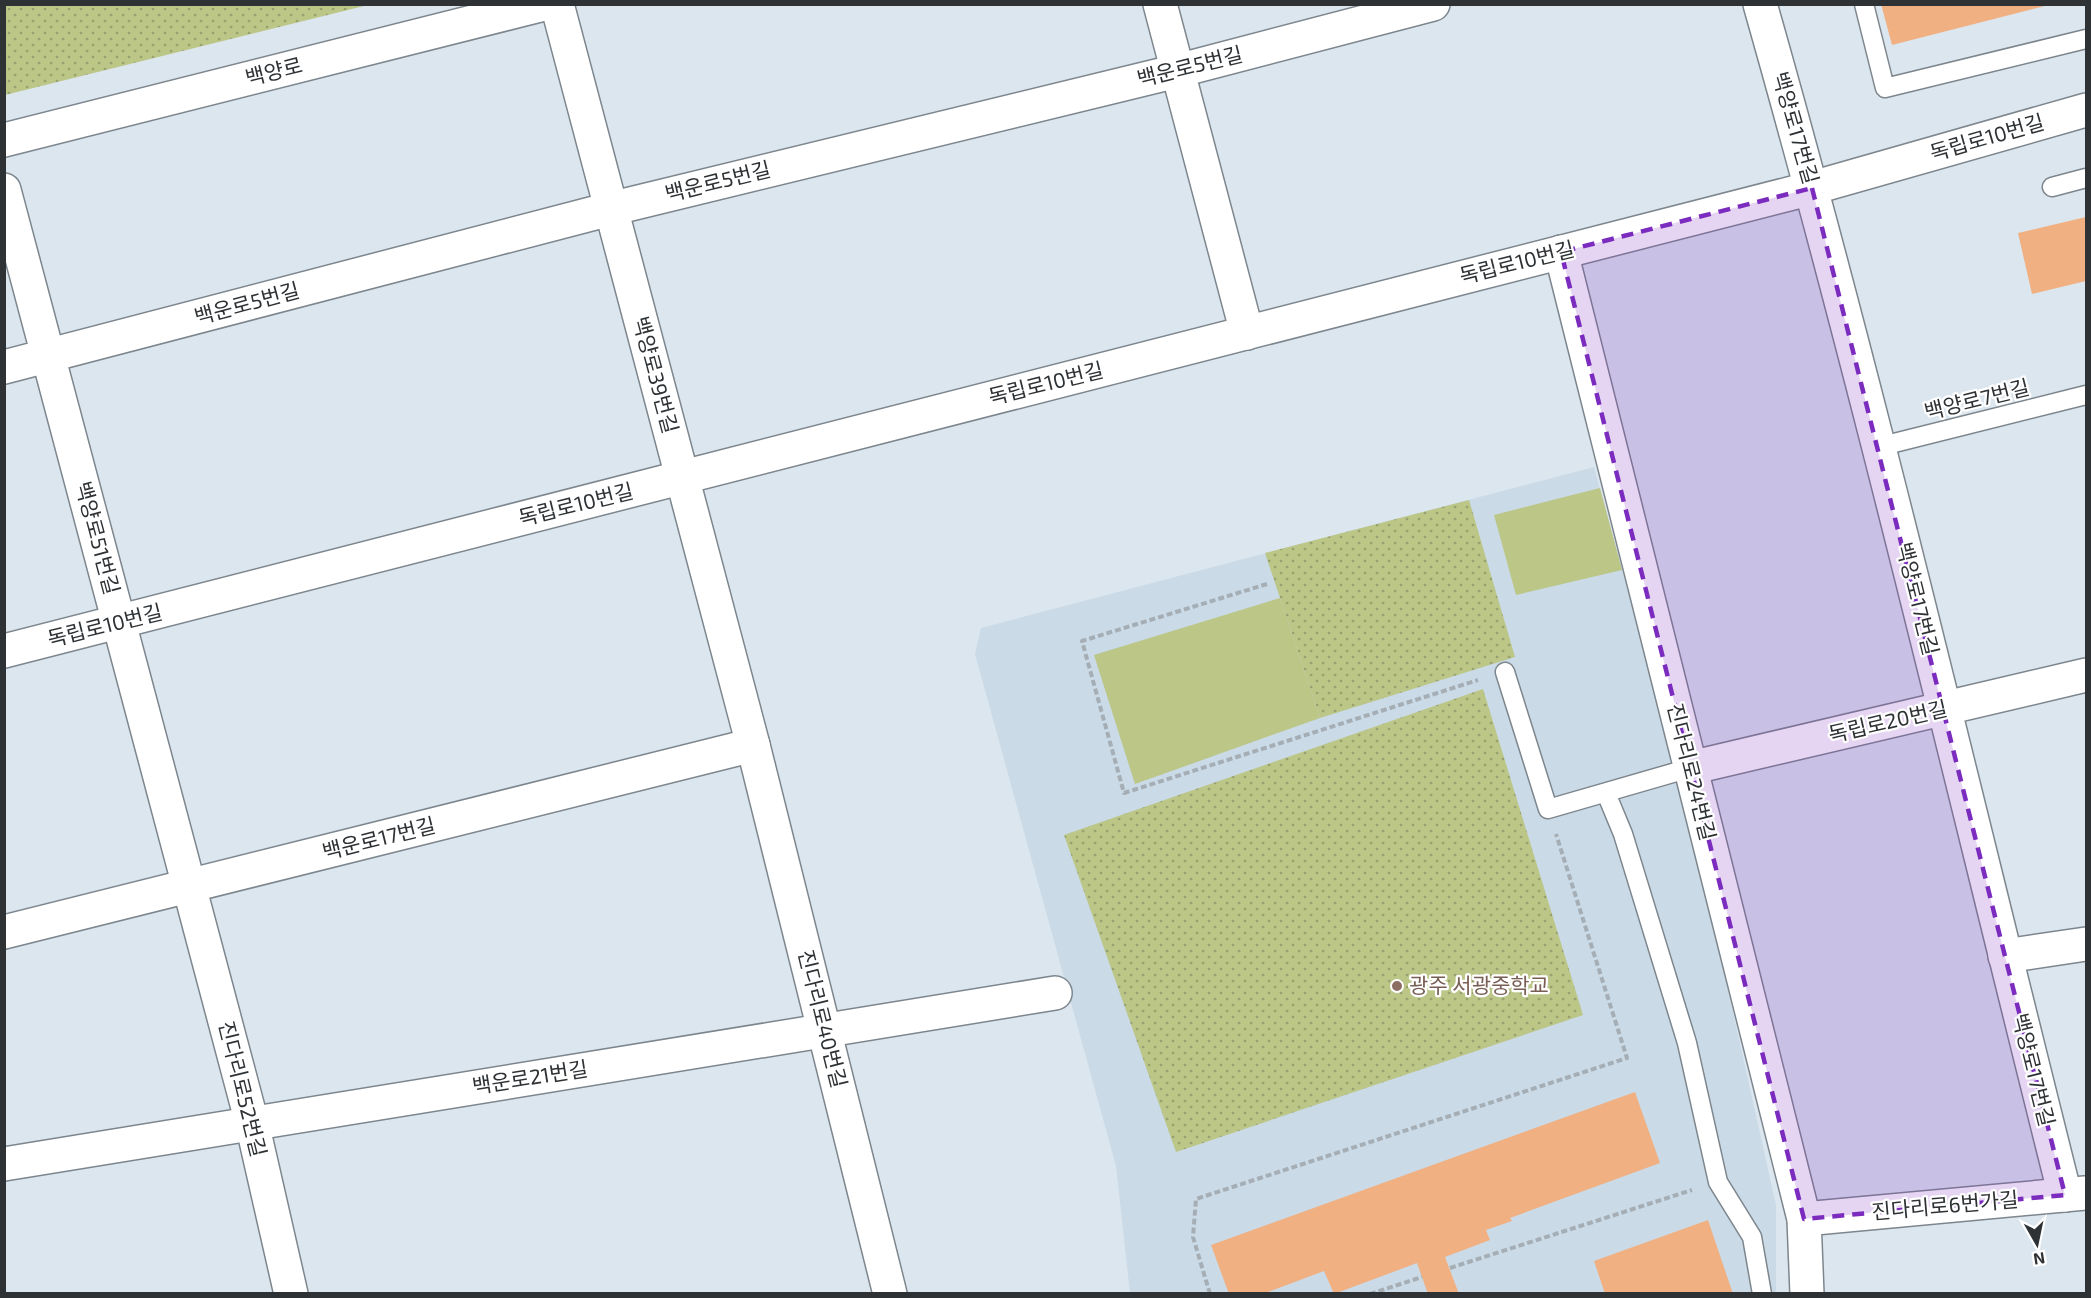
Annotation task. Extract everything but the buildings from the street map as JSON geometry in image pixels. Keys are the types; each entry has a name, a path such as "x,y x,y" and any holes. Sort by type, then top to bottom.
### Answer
{"street":[{"name":"백양로","path":"4,140 544,4"},
{"name":"백양로39번길","path":"557,4 753,745"},
{"path":"1160,4 1247,333"},
{"name":"백운로5번길","path":"4,367 610,209 1177,71 1433,4"},
{"name":"백양로17번길","path":"1760,4 1812,188 2005,956 2076,1194"},
{"name":"독립로10번길","path":"4,651 1812,188 2086,110"},
{"name":"백양로51번길","path":"4,190 190,886"},
{"name":"진다리로24번길","path":"1561,252 1804,1219 1807,1293"},
{"name":"독립로20번길","path":"1690,768 1945,710 2086,675"},
{"name":"백운로17번길","path":"4,932 753,745"},
{"name":"진다리로40번길","path":"753,745 890,1293"},
{"name":"진다리로52번길","path":"190,886 252,1124 291,1293"},
{"path":"2005,956 2086,944"},
{"name":"백운로21번길","path":"4,1164 1056,993"},
{"name":"진다리로6번가길","path":"1804,1219 2076,1194"}],"lane":[{"path":"1864,4 1885,88 2086,39"},
{"path":"2052,187 2086,178"},
{"name":"백양로7번길","path":"1878,447 2086,395"},
{"path":"1505,672 1548,809 1690,768"},
{"path":"1606,793 1623,834 1687,1043 1718,1182 1752,1237 1762,1293"}],"path":[{"path":"1268,584 1082,641 1124,793 1505,672"},
{"path":"1210,1293 1193,1237 1196,1199 1627,1058 1548,809"},
{"path":"1450,1268 1718,1182"},
{"path":"1370,1293 1422,1277"}],"highlighted area":[{"path":"1812,188 2065,1195 1804,1219 1561,252"}],"shaded area":[{"name":"광주 서광중학교","path":"1594,467 1687,806 1776,1205 1776,1293 1130,1293 1116,1166 975,654 981,628"}],"green space":[{"path":"5,4 368,4 368,5 5,95"},
{"path":"1600,488 1622,570 1516,595 1494,515"},
{"path":"1469,500 1515,657 1320,718 1265,553"},
{"path":"1280,598 1320,718 1135,784 1094,655"},
{"path":"1483,689 1583,1015 1176,1152 1064,835"}],"place":[{"name":"광주 서광중학교","path":"1397,986"}]}
